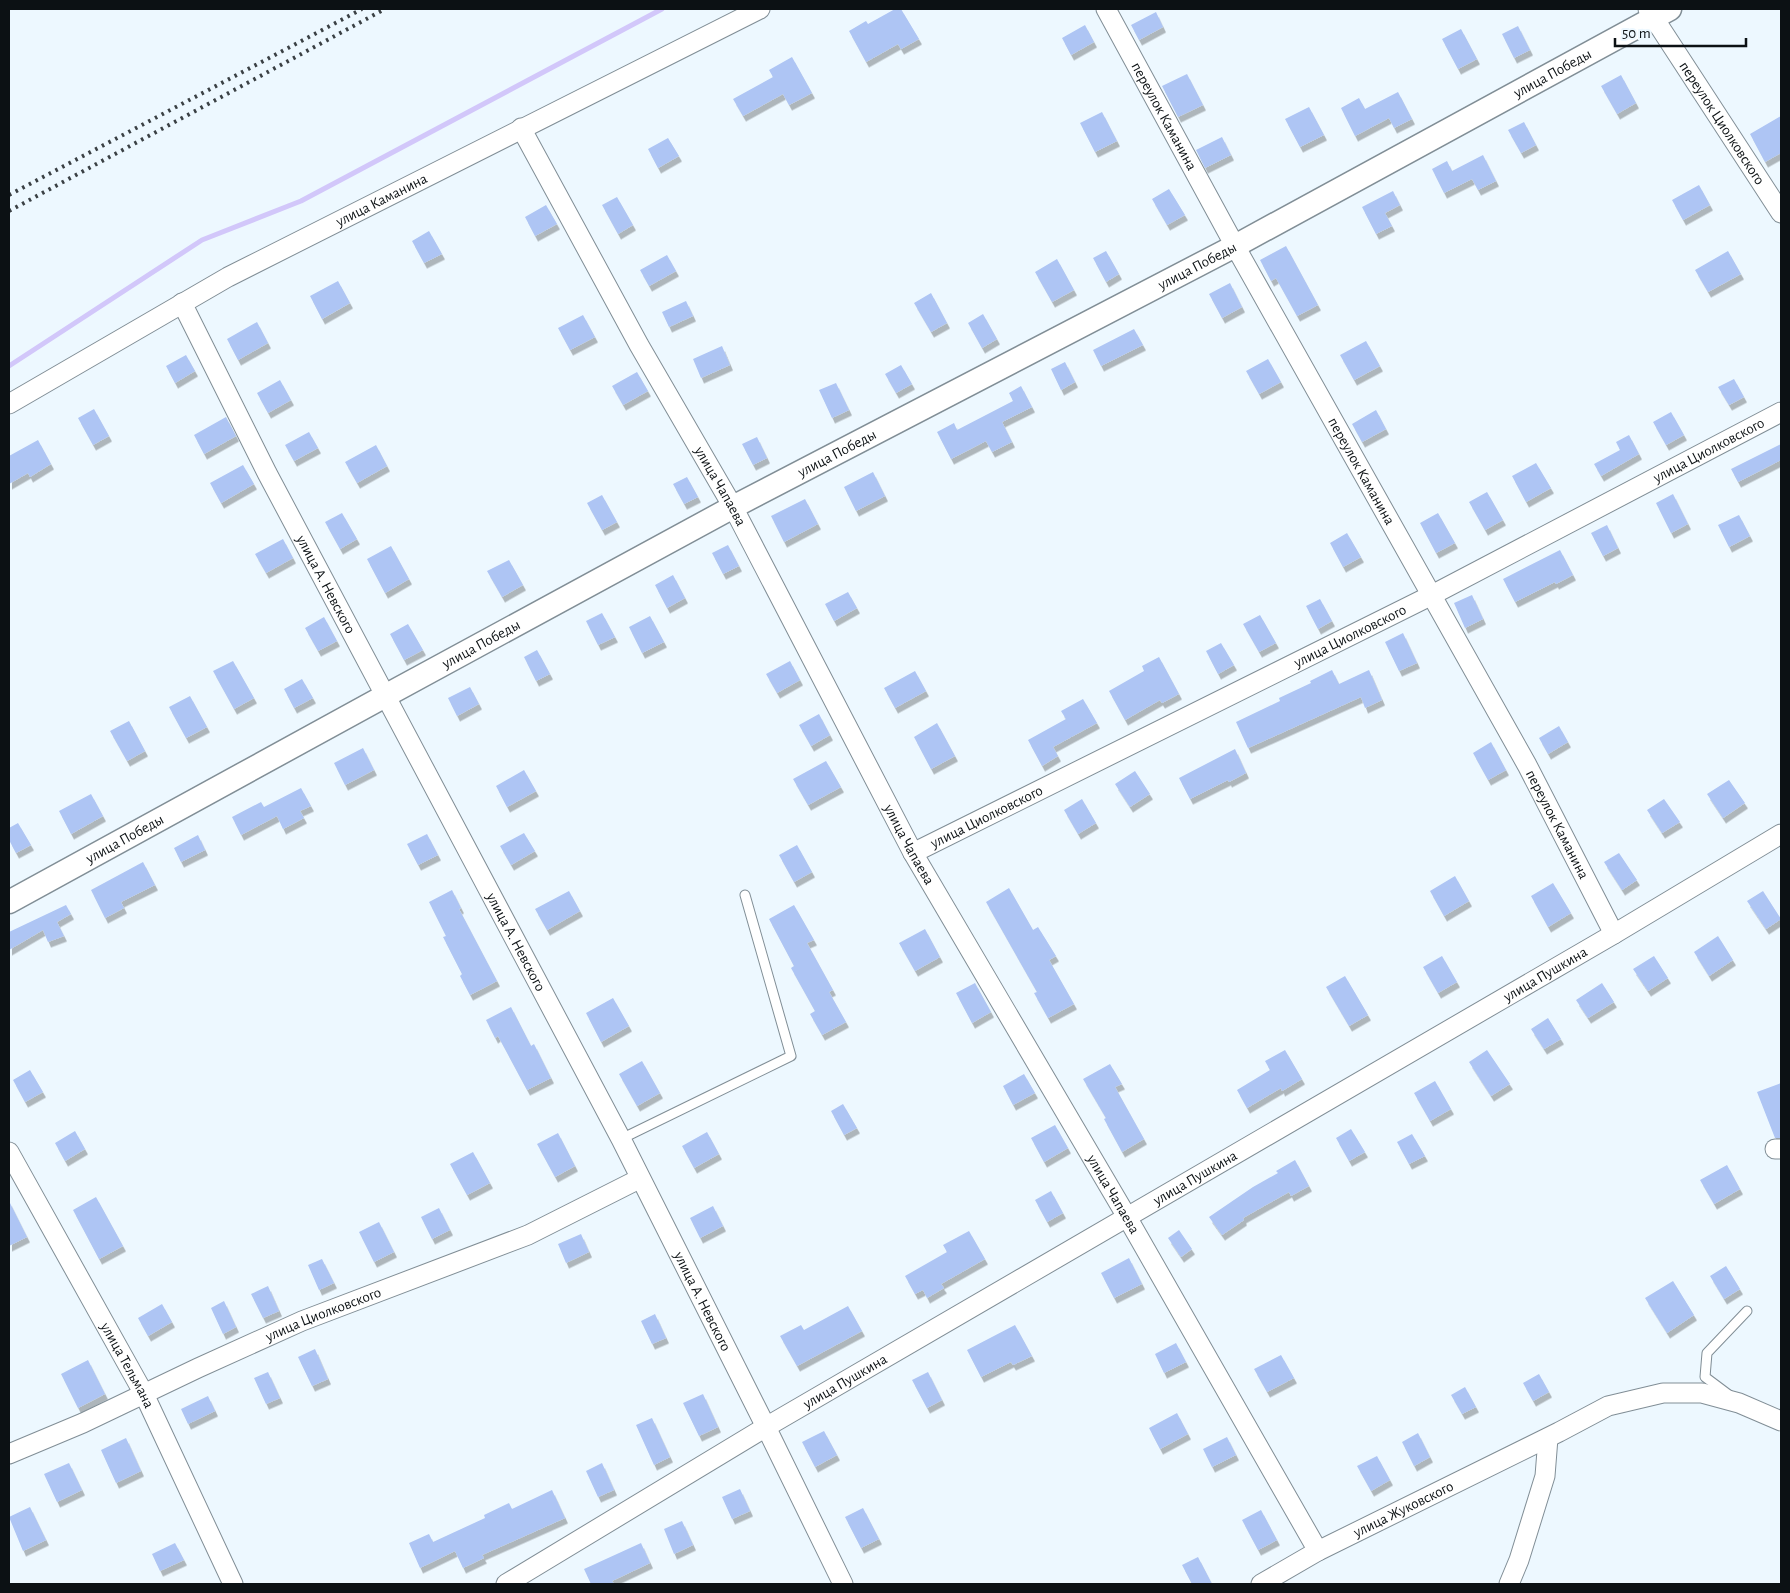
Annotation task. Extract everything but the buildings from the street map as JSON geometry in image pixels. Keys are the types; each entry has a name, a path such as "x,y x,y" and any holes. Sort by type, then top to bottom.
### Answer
{"street":[{"name":"улица Каманина","path":"9,404 228,277 760,9"},
{"name":"переулок Каманина","path":"1106,9 1235,246 1528,765 1614,934"},
{"name":"улица Победы","path":"9,902 733,507 1235,246 1657,12"},
{"name":"переулок Циолковского","path":"1657,12 1781,213"},
{"name":"улица Чапаева","path":"521,128 639,345 733,507 913,852 1318,1551"},
{"name":"улица А. Невского","path":"182,303 267,474 620,1139 843,1584"},
{"name":"улица Циолковского","path":"913,852 1432,595 1781,412"},
{"name":"улица Пушкина","path":"506,1584 766,1427 1614,934 1781,834"},
{"name":"улица Тельмана","path":"9,1152 144,1394 233,1584"},
{"name":"улица Циолковского","path":"9,1454 83,1423 302,1321 528,1235 639,1179"},
{"name":"улица Жуковского","path":"1261,1584 1318,1551 1548,1438 1608,1406 1663,1393 1702,1393 1739,1403 1781,1421"},
{"path":"1509,1584 1519,1560 1544,1476 1548,1438"}],"lane":[{"path":"620,1139 791,1056 744,895"},
{"path":"1739,1403 1705,1377 1707,1353 1747,1311"}],"waterway":[{"path":"9,366 202,240 301,201 662,9"}],"railway":[{"path":"9,195 362,9"},
{"path":"9,211 385,9"}]}
